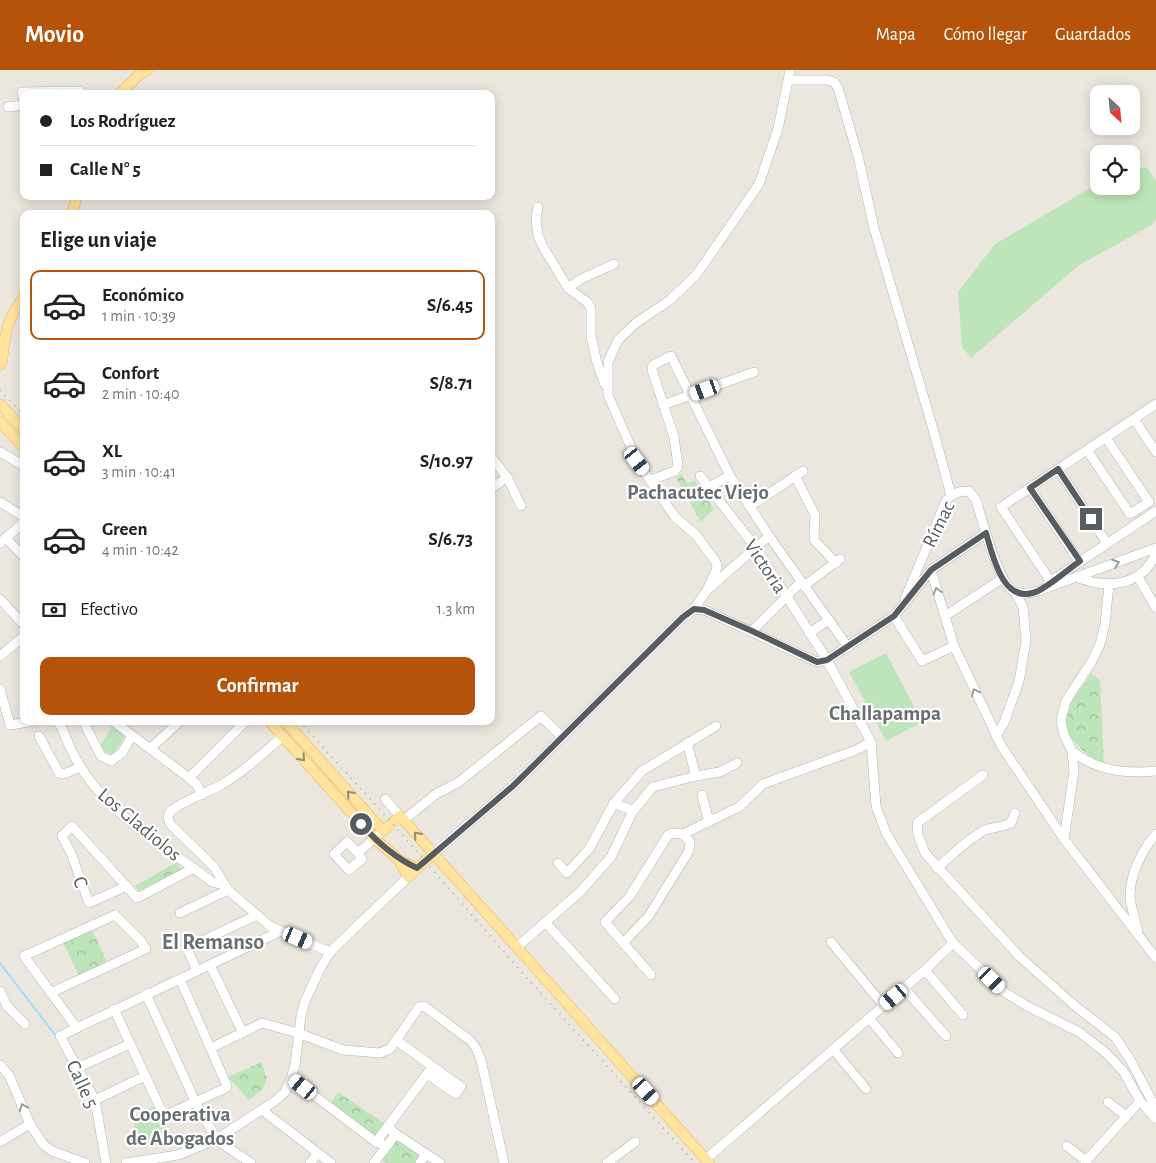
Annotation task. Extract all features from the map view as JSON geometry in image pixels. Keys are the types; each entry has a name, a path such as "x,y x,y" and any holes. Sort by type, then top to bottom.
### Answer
{"main road":[{"path":"123,90 147,70"},
{"path":"0,365 6,330 12,314 20,303"},
{"path":"0,404 20,426"},
{"path":"0,422 20,444"},
{"path":"273,725 374,838 399,860 417,868"},
{"path":"289,725 383,830 402,818 708,1161"},
{"path":"399,860 408,877 433,854"}],"street":[{"path":"608,392 608,362 618,340 636,323 670,300 697,274 759,184 778,129 790,75 834,82 838,88 858,156 874,228 951,495"},
{"path":"8,107 20,106"},
{"path":"433,854 513,786 683,617 694,609 707,590 717,568 716,562 696,535 675,517 637,461 597,363 591,336 591,308 587,302 568,288 542,245 538,235 536,220 538,207"},
{"path":"568,288 581,279 614,264"},
{"path":"651,480 675,471 678,466 674,437 652,370 653,365 671,356 730,476 802,584 848,647"},
{"path":"663,405 754,372"},
{"path":"1051,582 1000,507 1156,404"},
{"path":"1134,419 1156,452"},
{"path":"1087,450 1130,514 1149,502 1106,438"},
{"path":"0,452 20,464"},
{"path":"495,462 507,477 521,506"},
{"path":"1058,469 1107,543"},
{"path":"749,507 799,474 816,515 814,540 816,544 838,561 786,596 752,631"},
{"name":"Victoria","path":"700,476 756,548 827,660 871,742"},
{"path":"708,487 730,476"},
{"path":"495,486 507,477"},
{"path":"1030,488 1080,561"},
{"name":"Rímac","path":"827,660 894,616 901,608 931,570 986,533 976,500 969,491 960,491 951,495 946,501 901,608"},
{"path":"0,502 20,514"},
{"path":"1038,591 1156,511"},
{"path":"20,526 3,541 20,554"},
{"path":"986,533 1003,578 1015,592 1023,607 1026,641 1019,681 1004,722 996,736"},
{"path":"707,590 769,536"},
{"path":"1015,592 1038,591 1156,548"},
{"path":"1076,577 1098,583 1124,582 1138,577 1147,569 1156,554"},
{"path":"931,570 954,646 996,736 1064,839 1156,958"},
{"path":"1138,577 1156,608"},
{"path":"945,616 1003,578"},
{"path":"1064,839 1074,771 1072,751 1064,734 1061,720 1066,701 1092,661 1100,644 1105,624 1109,584"},
{"path":"0,599 20,621"},
{"path":"694,609 704,610 817,662 827,660"},
{"path":"894,616 922,661 954,646"},
{"path":"809,633 829,620"},
{"path":"0,656 20,639"},
{"path":"0,689 10,725 20,723"},
{"path":"385,799 402,818 436,794 459,782 541,716 563,738"},
{"name":"Los Gladiolos","path":"60,725 80,766 101,794 119,811 212,882 226,887"},
{"path":"85,725 101,756 111,761 122,754 132,736"},
{"path":"119,725 189,778 197,785 202,795"},
{"path":"151,748 176,725"},
{"path":"189,778 242,725"},
{"path":"558,863 567,873 590,849 614,803 642,771 716,726"},
{"path":"39,736 59,773 64,774 80,766"},
{"path":"283,736 233,778 175,807 169,814 168,820 214,867 226,887 257,916 271,927 330,952"},
{"path":"683,834 739,807 763,784 856,750 871,742 876,806 879,818 886,834 953,943 1004,992 1027,1006 1079,1032 1106,1053 1123,1071 1140,1100 1156,1119"},
{"path":"687,743 696,776"},
{"path":"1072,751 1090,763 1118,771 1156,771"},
{"path":"517,947 580,892 611,857 633,811 653,787 720,772 737,763"},
{"path":"1074,771 1090,763"},
{"path":"983,775 917,823 918,835 925,853 1020,957 1115,1038 1131,1060 1156,1109"},
{"path":"702,795 708,822"},
{"path":"614,803 633,811"},
{"path":"937,868 978,834 988,829 999,828 1011,823 1015,813"},
{"name":"C","path":"72,826 126,886 88,903 71,853 62,836 72,826"},
{"path":"358,853 383,830"},
{"path":"623,943 648,917 690,851 690,842 683,834 678,832 668,835 630,896 605,922 623,943 651,975"},
{"path":"1140,938 1130,897 1138,862 1156,834"},
{"path":"126,886 137,898 194,868"},
{"path":"126,1163 141,1162 185,1153 217,1139 262,1110 285,1092 292,1078 298,1033 306,1001 320,969 330,952 408,877"},
{"path":"180,913 226,887"},
{"path":"1112,899 1123,900 1130,897"},
{"path":"50,993 146,949 141,941 115,915 24,958 50,993 76,1028 282,931"},
{"path":"197,971 187,948 257,916"},
{"path":"545,922 615,999"},
{"path":"831,942 884,1006"},
{"path":"708,1161 925,970 953,943"},
{"path":"210,965 243,1033"},
{"path":"925,970 963,1015"},
{"path":"114,1009 164,1116 227,1087 180,979"},
{"path":"904,988 946,1036"},
{"path":"0,991 6,1006 25,1024"},
{"path":"146,994 195,1101 217,1139 251,1163"},
{"path":"210,1048 262,1023 298,1033 343,1050 380,1053 390,1049 419,1007 424,1006 471,1041 476,1048 481,1060 504,1163"},
{"path":"869,1018 898,1053"},
{"name":"Calle 5","path":"76,1028 60,1036 96,1100 106,1163"},
{"path":"376,1142 430,1070 396,1040"},
{"path":"77,1068 130,1044"},
{"path":"833,1049 866,1089"},
{"path":"0,1065 9,1076 30,1124 43,1144 52,1151 85,1163"},
{"path":"96,1100 144,1076"},
{"path":"292,1078 376,1142 387,1146"},
{"path":"1067,1146 1086,1161 1140,1100"},
{"path":"1108,1102 1126,1116"},
{"path":"262,1110 331,1163"},
{"path":"0,1142 30,1124"},
{"path":"389,1126 396,1134 440,1163"},
{"path":"374,1163 396,1134"},
{"path":"607,1163 635,1142"},
{"path":"310,1163 318,1152"},
{"path":"420,1163 426,1154"}],"green space":[{"path":"1140,168 1148,168 1156,181 1156,219 1152,225 1079,265 971,358 962,347 958,292 995,244 1090,188 1090,195 1140,195"},
{"path":"682,474 686,483 695,481 714,509 701,522 676,478"},
{"path":"886,653 922,722 886,741 849,672"},
{"path":"1091,674 1100,680 1104,764 1074,742 1066,726 1069,707"},
{"path":"112,727 125,736 113,756 99,747"},
{"path":"175,863 182,869 139,891 135,886"},
{"path":"92,929 107,963 79,976 63,942"},
{"path":"262,1062 267,1079 262,1090 249,1100 228,1077"},
{"path":"338,1092 385,1124 376,1136 331,1103"},
{"path":"155,1106 169,1141 142,1147 132,1119"},
{"path":"396,1137 422,1154 416,1163 386,1163 380,1159"}],"waterway":[{"path":"0,963 56,1036"},
{"path":"76,1074 82,1085"}],"railway":[{"path":"0,390 20,412"},
{"path":"303,725 392,823 526,977 695,1163"}],"district":[{"name":"Pachacutec Viejo","path":"698,492"},
{"name":"Challapampa","path":"885,713"},
{"name":"El Remanso","path":"213,941"},
{"name":"Cooperativa de Abogados","path":"180,1126"}],"route":[{"path":"361,824 399,860 417,868 513,786 683,617 694,609 704,610 817,662 827,660 894,616 931,570 986,533 996,564 1008,586 1015,592 1038,591 1080,561 1030,488 1058,469 1091,519"}]}
